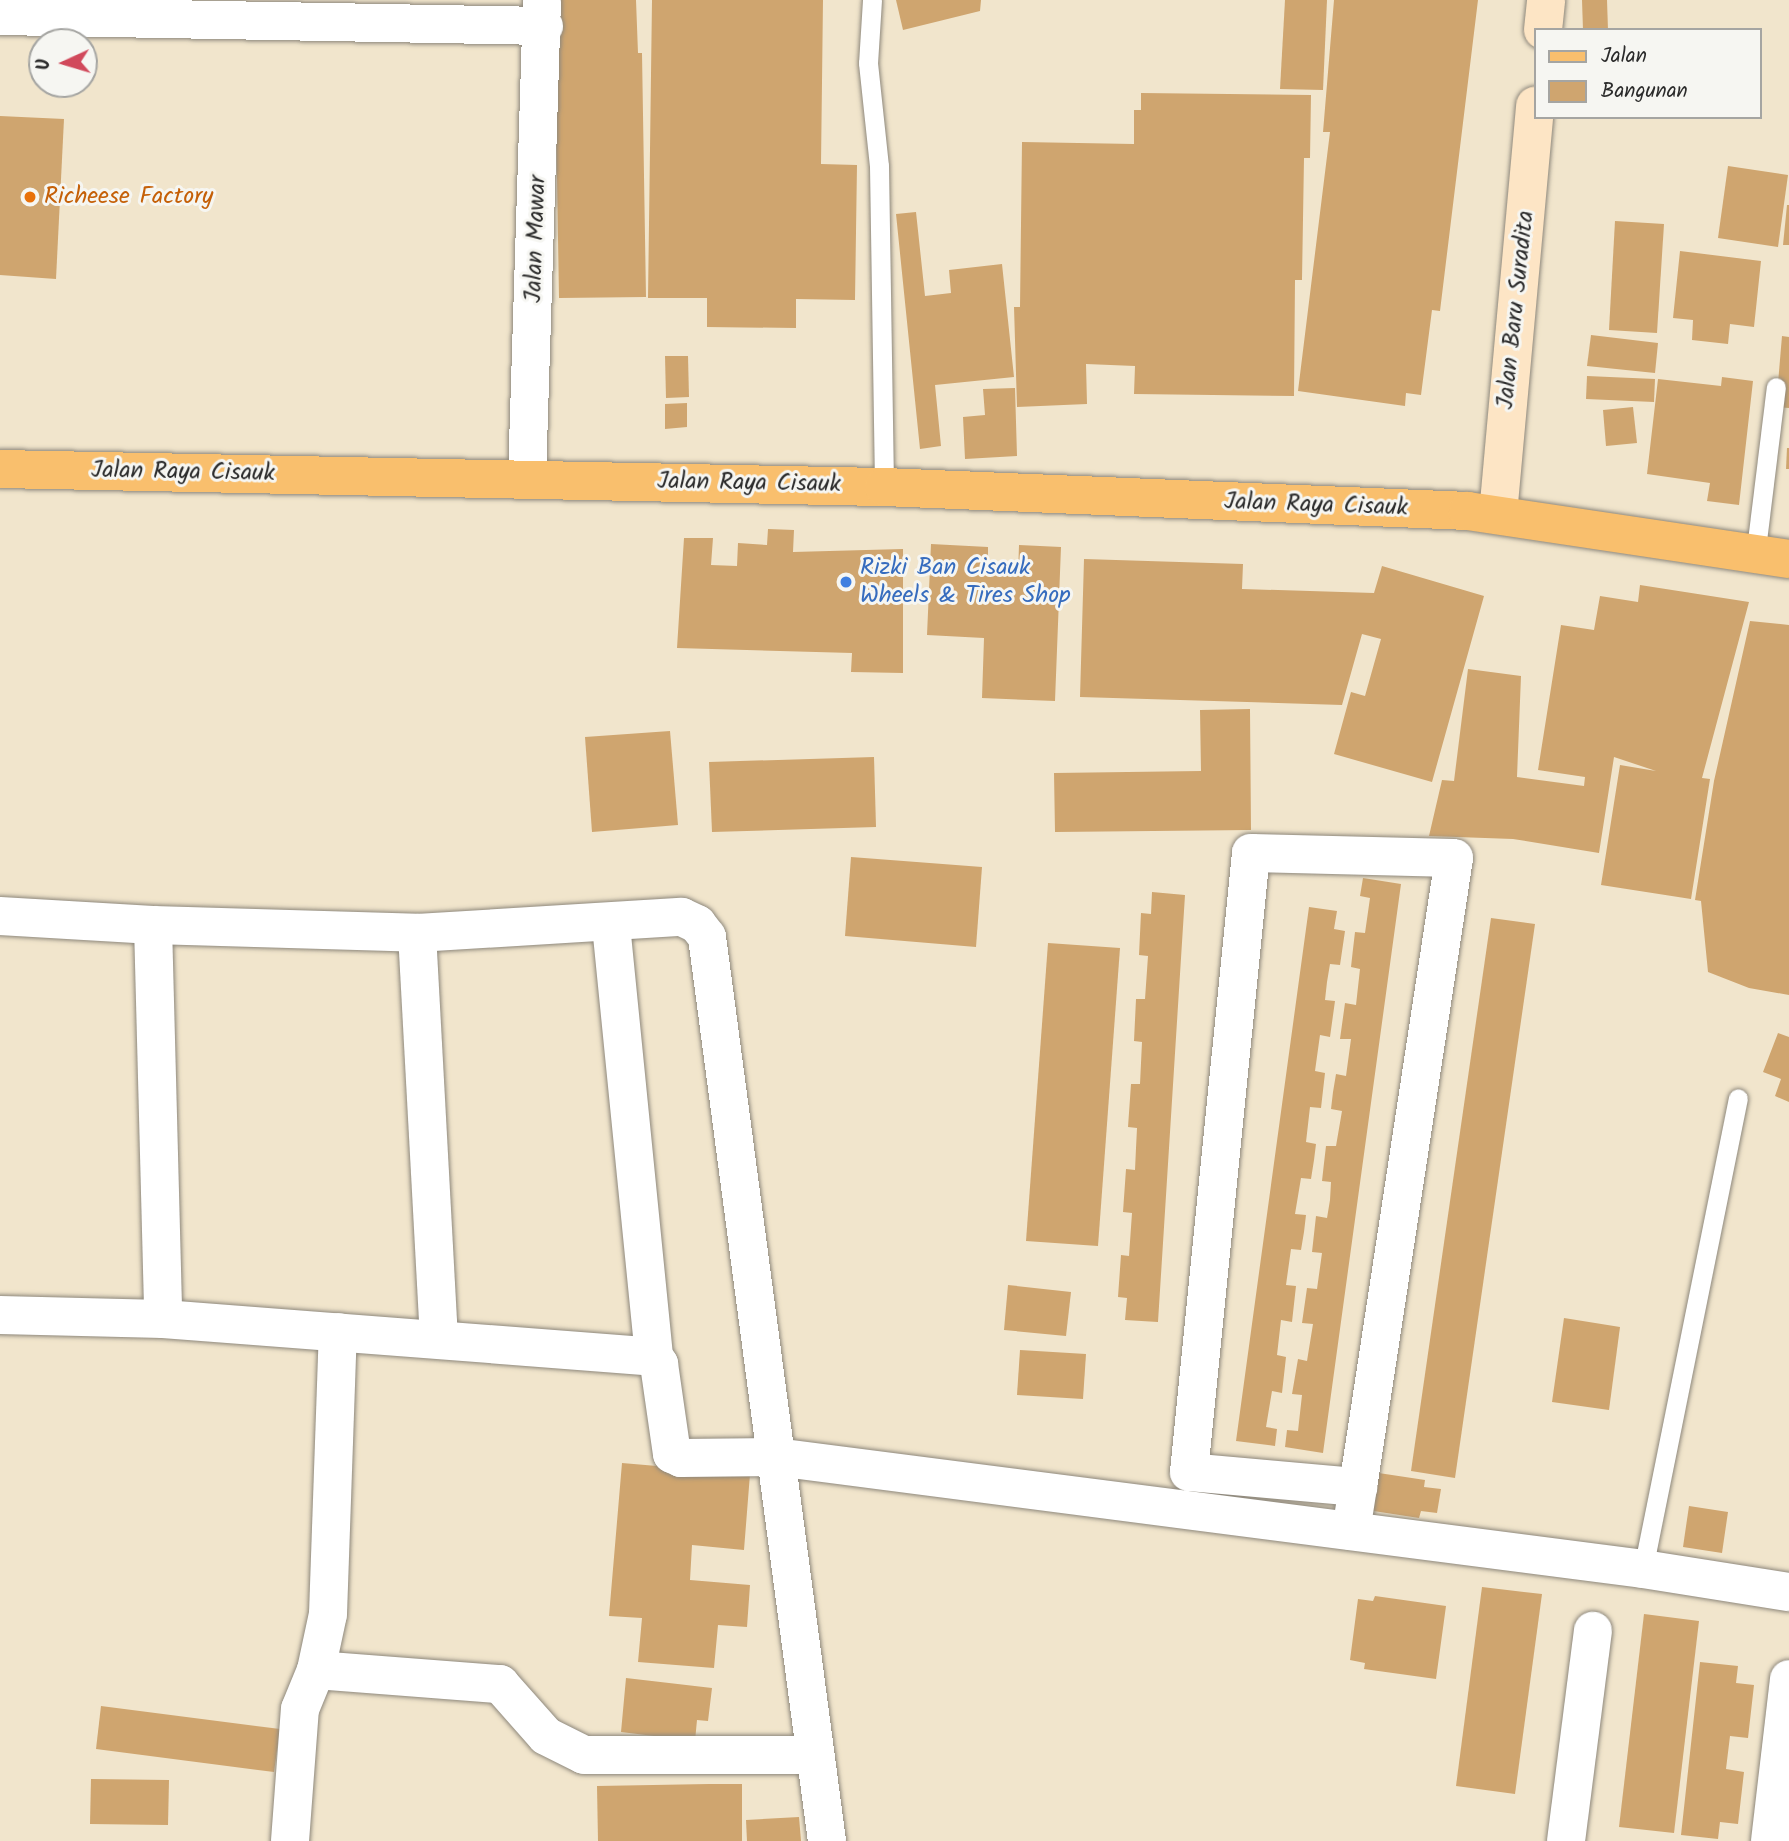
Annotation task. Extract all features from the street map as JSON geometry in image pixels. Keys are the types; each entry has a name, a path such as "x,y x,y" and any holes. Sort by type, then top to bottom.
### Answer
{"main road":[{"path":"1543,28 1545,0"},
{"name":"Jalan Baru Suradita","path":"1498,514 1534,117"},
{"name":"Jalan Raya Cisauk","path":"0,468 884,487 1498,514 1772,558"}],"street":[{"path":"0,16 543,13"},
{"name":"Jalan Mawar","path":"527,478 543,13"},
{"path":"1351,1531 1358,1487 1454,858 1251,853 1189,1472 1358,1487"},
{"path":"0,916 153,925 417,933 611,925 682,917 697,924 707,937 827,1841"},
{"path":"153,925 163,1319"},
{"path":"611,925 654,1357 659,1364 672,1454 681,1458 776,1457 1643,1569 1789,1592"},
{"path":"417,933 439,1338"},
{"path":"0,1315 163,1319 439,1338 654,1357"},
{"path":"290,1841 300,1709 316,1670 328,1614 338,1332"},
{"path":"1566,1841 1593,1632"},
{"path":"316,1670 500,1684 546,1736 584,1755 815,1755"},
{"path":"1770,1841 1789,1679"}],"lane":[{"path":"872,0 867,63 879,166 884,487"},
{"path":"1772,558 1776,387"},
{"path":"1643,1569 1738,1098"}],"building":[{"path":"545,0 636,0 638,53 642,53 646,297 559,298 555,55"},
{"path":"652,0 823,0 821,164 857,165 855,300 796,299 796,328 707,327 707,298 648,298"},
{"path":"896,0 981,0 980,11 903,30"},
{"path":"1285,0 1327,0 1323,90 1280,89"},
{"path":"1334,0 1478,0 1440,311 1432,310 1421,395 1406,393 1405,406 1298,391 1330,132 1323,132"},
{"path":"1582,0 1607,0 1608,28 1583,28"},
{"path":"1141,93 1311,95 1310,158 1304,158 1302,280 1295,280 1294,396 1134,394 1135,366 1086,364 1087,404 1017,407 1014,307 1020,307 1022,142 1134,144 1134,110 1141,110"},
{"name":"Richeese Factory","path":"0,116 64,119 56,279 0,275"},
{"path":"1728,166 1788,175 1778,247 1718,238"},
{"path":"1787,205 1789,245 1783,245"},
{"path":"916,212 925,296 951,293 949,270 1002,264 1014,377 935,385 941,446 920,449 896,214"},
{"path":"1615,221 1664,224 1657,333 1609,330"},
{"path":"1680,251 1761,261 1754,327 1730,324 1728,344 1692,340 1693,320 1673,318"},
{"path":"1591,335 1658,343 1655,373 1587,366"},
{"path":"1782,336 1789,337 1789,408 1776,407"},
{"path":"665,356 688,356 689,397 666,398"},
{"path":"1587,376 1655,379 1654,402 1586,399"},
{"path":"1722,377 1753,381 1739,505 1707,501 1710,483 1647,474 1658,379 1721,386"},
{"path":"1015,388 1017,456 965,459 963,417 985,415 983,389"},
{"path":"687,403 687,427 665,429 665,404"},
{"path":"1633,407 1637,443 1606,446 1603,410"},
{"path":"1789,448 1789,469 1786,469"},
{"path":"768,529 794,530 793,552 903,549 903,673 851,672 852,653 677,648 684,538 713,538 711,565 737,566 738,543 767,545"},
{"path":"931,544 988,547 988,574 1018,575 1019,545 1061,547 1055,701 982,698 984,638 927,635"},
{"path":"1084,559 1243,564 1242,589 1374,593 1382,566 1484,596 1432,782 1334,754 1351,692 1365,696 1381,639 1362,634 1342,705 1080,697"},
{"path":"1640,585 1749,602 1702,778 1710,779 1691,899 1601,885 1620,765 1656,771 1614,757 1599,853 1513,839 1429,836 1442,780 1454,781 1468,669 1521,676 1517,777 1584,786 1585,777 1538,770 1561,625 1594,630 1600,596 1638,602"},
{"path":"1750,621 1789,625 1789,995 1749,988 1708,972 1701,901 1695,900 1714,781"},
{"path":"1250,709 1251,830 1055,832 1054,773 1201,771 1200,710"},
{"path":"670,731 678,825 592,832 585,737"},
{"path":"874,757 876,827 712,832 709,762"},
{"path":"851,857 982,867 976,947 845,936"},
{"path":"1363,878 1401,884 1323,1453 1285,1447 1287,1430 1298,1431 1302,1395 1292,1394 1298,1359 1307,1361 1313,1324 1302,1323 1307,1288 1317,1289 1322,1253 1312,1252 1316,1216 1327,1218 1330,1200 1331,1182 1322,1181 1326,1146 1336,1146 1342,1111 1331,1109 1336,1074 1346,1076 1351,1039 1340,1039 1345,1003 1356,1005 1360,969 1351,967 1355,932 1365,933 1370,898 1360,896"},
{"path":"1152,892 1185,895 1158,1322 1125,1320 1127,1298 1118,1297 1121,1255 1129,1256 1132,1213 1123,1212 1126,1169 1135,1170 1137,1128 1128,1127 1131,1084 1140,1084 1142,1042 1134,1041 1136,999 1145,999 1148,956 1139,955 1141,913 1151,914"},
{"path":"1309,907 1337,911 1334,929 1345,931 1340,965 1330,964 1327,982 1325,1000 1335,1001 1330,1037 1320,1035 1315,1071 1325,1073 1321,1108 1310,1107 1306,1142 1316,1144 1311,1179 1301,1178 1295,1214 1306,1215 1301,1250 1291,1249 1286,1285 1296,1286 1292,1322 1281,1320 1277,1355 1286,1357 1282,1393 1272,1391 1266,1427 1277,1429 1275,1446 1236,1441"},
{"path":"1491,918 1535,924 1455,1478 1411,1471"},
{"path":"1048,943 1120,948 1098,1246 1026,1241"},
{"path":"1778,1033 1789,1037 1789,1102 1775,1096 1781,1079 1763,1072"},
{"path":"1008,1285 1071,1292 1066,1336 1004,1330"},
{"path":"1564,1318 1620,1327 1609,1410 1552,1402"},
{"path":"1020,1350 1086,1354 1083,1399 1017,1395"},
{"path":"622,1463 750,1474 744,1550 692,1545 690,1580 750,1585 747,1627 718,1625 714,1668 638,1662 642,1618 609,1616"},
{"path":"1372,1472 1425,1480 1424,1487 1441,1489 1437,1513 1421,1511 1419,1518 1367,1510"},
{"path":"1689,1506 1728,1512 1722,1553 1683,1547"},
{"path":"1482,1587 1542,1594 1515,1794 1456,1786"},
{"path":"1375,1596 1446,1606 1436,1679 1364,1669 1365,1663 1350,1660 1358,1599 1373,1601"},
{"path":"1644,1614 1699,1621 1674,1833 1619,1827"},
{"path":"1700,1662 1738,1666 1736,1683 1754,1685 1748,1738 1730,1736 1726,1769 1744,1772 1738,1824 1720,1822 1718,1839 1681,1835"},
{"path":"626,1678 712,1688 708,1721 697,1720 695,1741 621,1732"},
{"path":"101,1706 280,1729 274,1772 96,1749"},
{"path":"91,1779 169,1780 168,1825 90,1824"},
{"path":"742,1784 742,1841 598,1841 597,1786"},
{"path":"799,1817 801,1841 747,1841 746,1820"}],"place":[{"name":"Richeese Factory","path":"30,197"},
{"name":"Rizki Ban Cisauk Wheels & Tires Shop","path":"846,582"}]}
